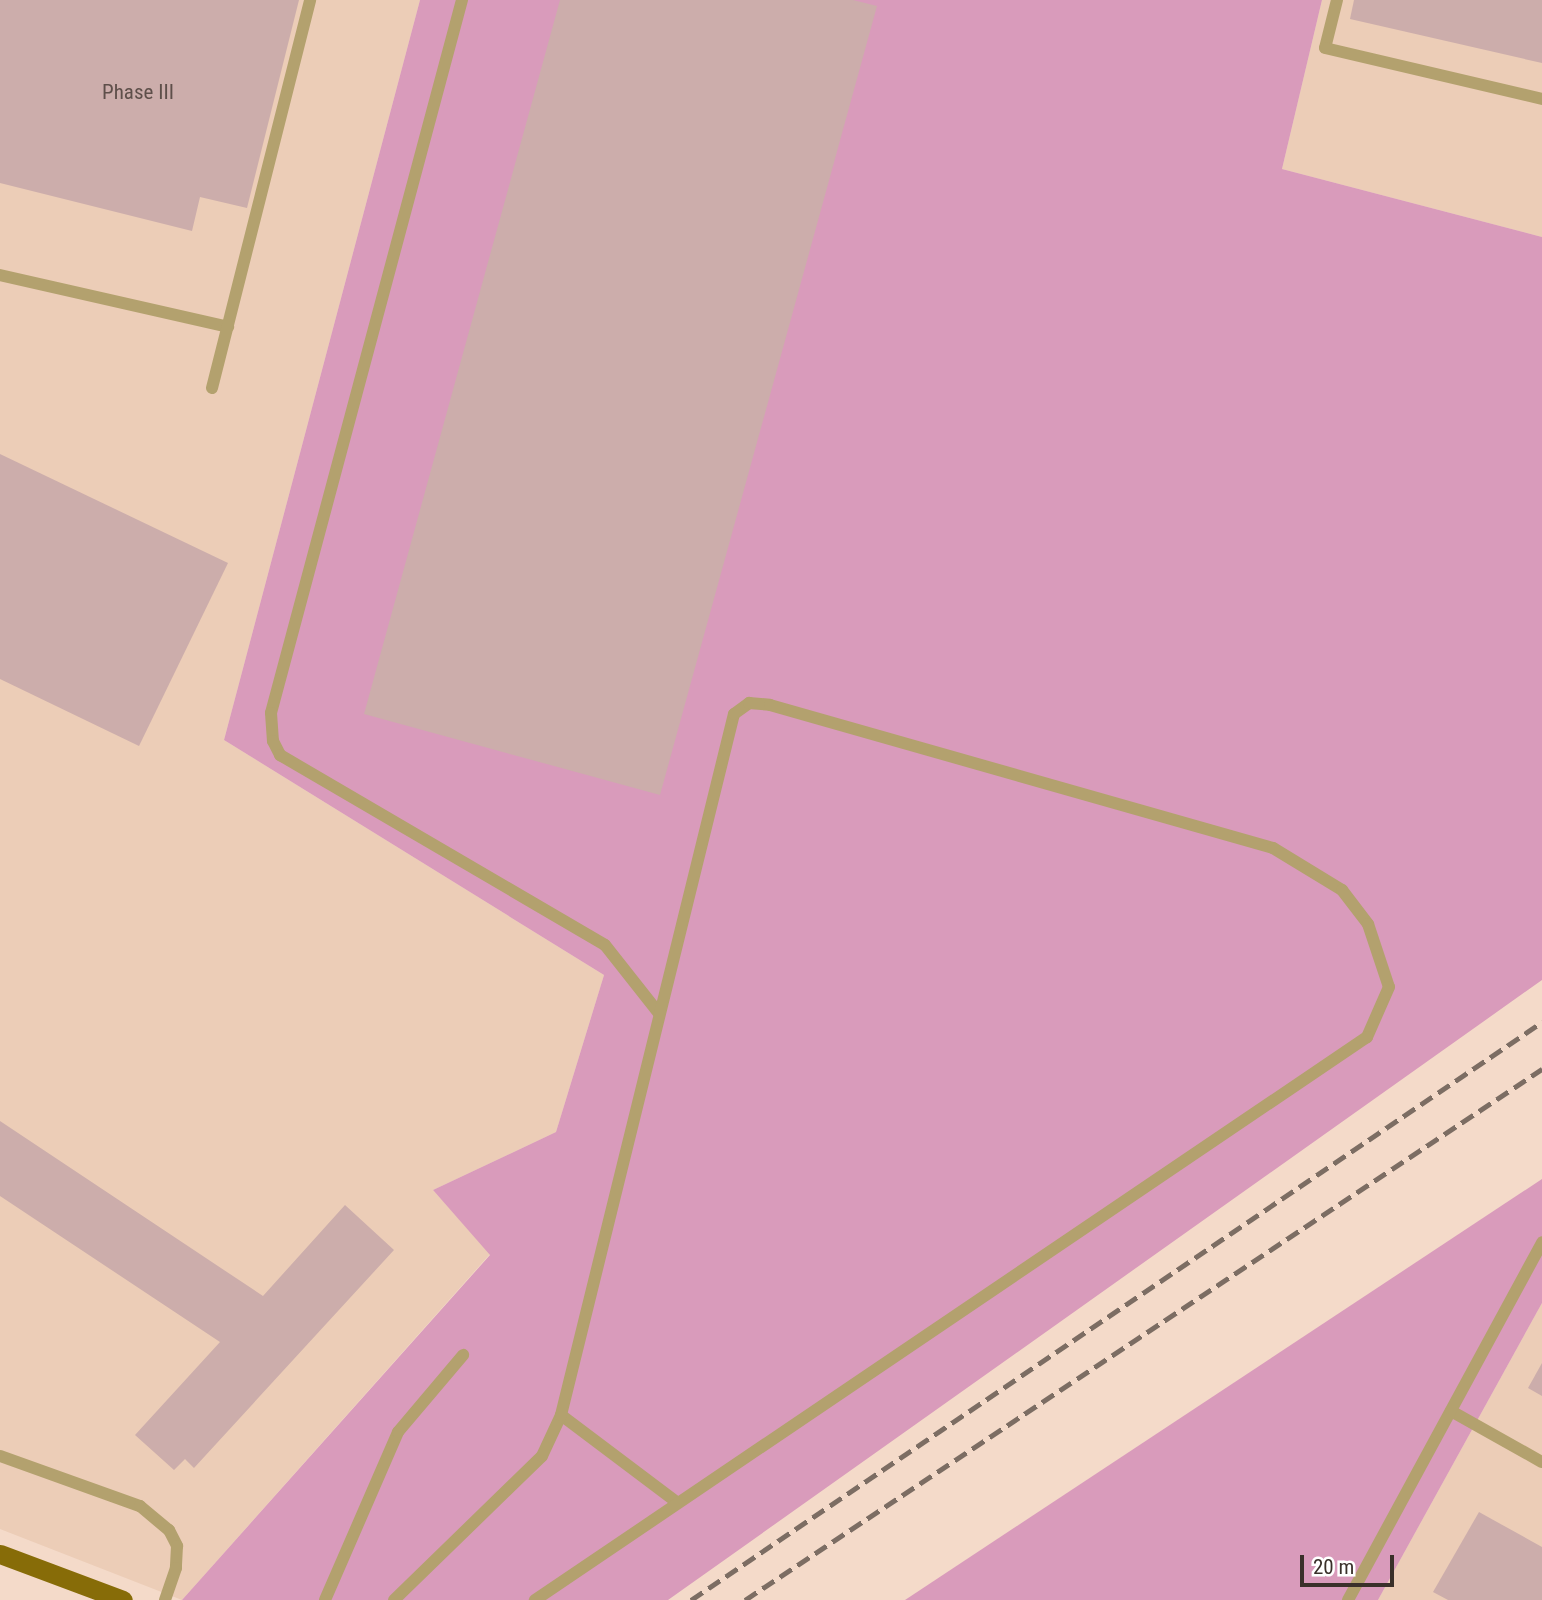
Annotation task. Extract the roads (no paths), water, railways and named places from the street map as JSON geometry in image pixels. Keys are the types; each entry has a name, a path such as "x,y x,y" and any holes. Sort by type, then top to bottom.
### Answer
{"main road":[{"path":"0,1555 122,1600"}],"lane":[{"path":"212,388 310,0"},
{"path":"462,0 271,713 273,741 280,755 606,945 658,1012"},
{"path":"1337,0 1325,48 1542,99"},
{"path":"0,275 228,327"},
{"path":"394,1600 542,1456 561,1415 658,1012 734,714 749,703 1273,848 1342,890 1367,924 1389,987 1367,1037 1314,1078 676,1501 535,1600"},
{"path":"1348,1600 1542,1242"},
{"path":"325,1600 398,1432 463,1355"},
{"path":"1451,1411 1542,1462"},
{"path":"561,1415 676,1501"},
{"path":"0,1455 140,1506 169,1530 177,1546 176,1568 165,1600"}],"railway":[{"path":"691,1600 1542,1022"},
{"path":"745,1600 1542,1069"}]}
